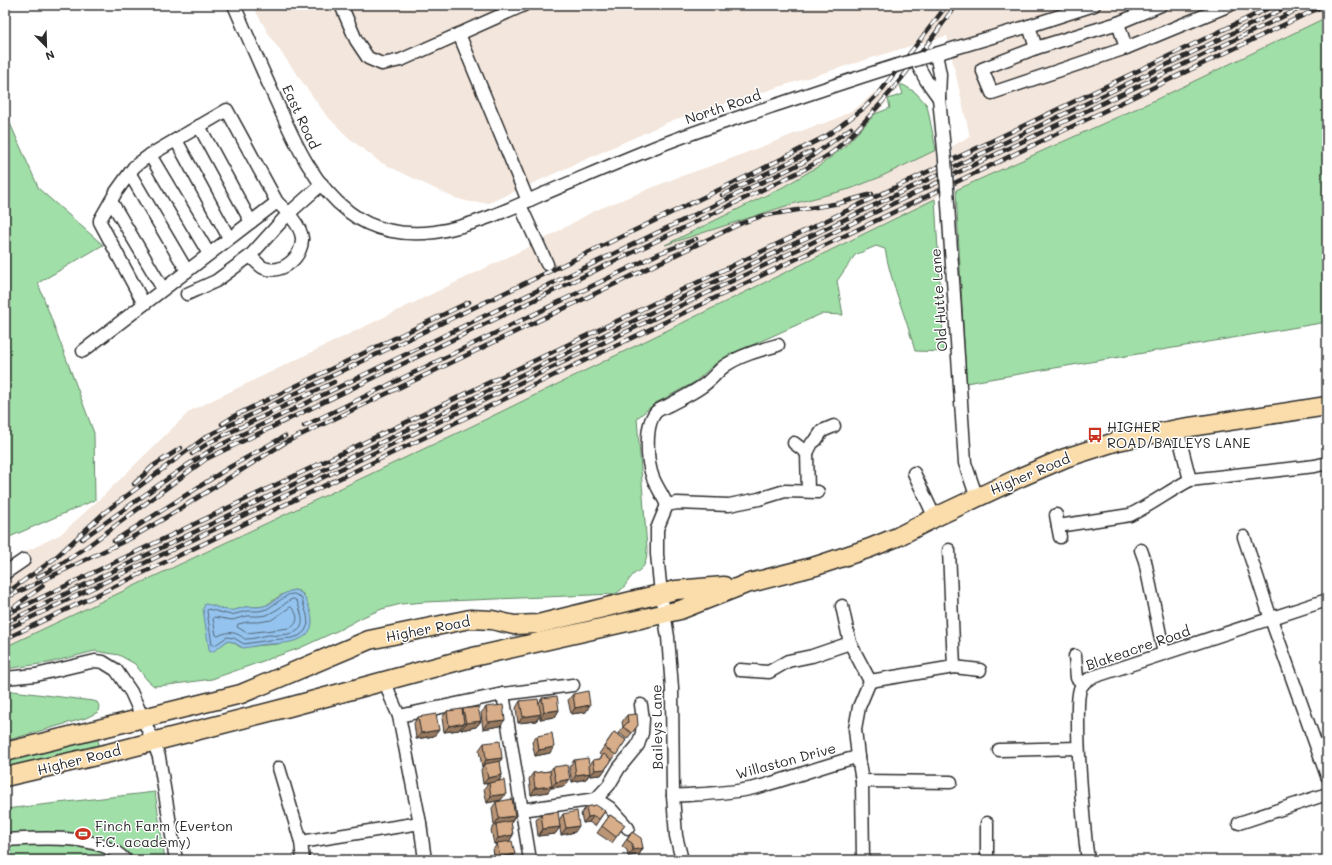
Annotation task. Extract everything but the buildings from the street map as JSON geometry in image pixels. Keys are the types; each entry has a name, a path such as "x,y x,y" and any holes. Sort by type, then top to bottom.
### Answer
{"highway":[{"name":"Higher Road","path":"5,777 289,707 473,657 680,610 746,584 816,566 864,550 897,537 1064,458 1118,441 1178,429 1327,406"},
{"name":"Higher Road","path":"5,752 241,694 369,640 470,619 492,620 514,625 538,624 676,590 746,584"}],"street":[{"name":"East Road","path":"234,5 296,144 308,166 335,200 350,213 366,222"},
{"path":"341,5 356,40 368,58 382,64 400,60 524,5"},
{"name":"North Road","path":"366,222 397,232 422,233 460,226 524,203 684,136 851,80 895,66 918,61 936,54 1094,5"},
{"path":"1161,5 1118,23 1036,48 982,69 992,93 1126,48 1230,5"},
{"path":"1118,23 1126,48"},
{"path":"1029,26 1036,48"},
{"path":"459,34 547,264"},
{"name":"Old Hutte Lane","path":"936,54 940,74 939,98 945,160 965,463 977,498"},
{"path":"918,61 926,80 939,98"},
{"path":"144,304 100,222 101,218 116,192 134,167 150,155 228,110 277,202 299,229 302,237 301,246 292,262 275,270 263,268 250,256"},
{"path":"199,126 251,222"},
{"path":"176,140 229,238"},
{"path":"150,155 209,254"},
{"path":"130,174 187,271"},
{"path":"187,294 216,281 250,256 288,214 322,184"},
{"path":"111,201 163,289"},
{"path":"83,351 277,202"},
{"path":"778,345 752,353 727,364 716,372 706,384 692,393 656,411 652,417 648,433 650,469 667,505 677,503 729,505 759,499 785,491 813,492 807,453 812,443 822,431 834,426"},
{"path":"1178,429 1190,480"},
{"path":"794,443 807,453"},
{"path":"1058,526 1130,515 1141,510 1190,480 1315,466 1327,463"},
{"path":"914,473 935,518"},
{"name":"Baileys Lane","path":"667,505 657,529 657,554 668,637 672,688 673,796 676,836 682,860"},
{"path":"1244,537 1271,619 1327,776"},
{"path":"949,550 954,667"},
{"path":"1141,550 1145,561 1164,654"},
{"path":"5,573 24,560"},
{"name":"Blakeacre Road","path":"1088,860 1078,748 1079,692 1083,684 1093,677 1327,600"},
{"path":"842,606 850,643 870,681 860,708 855,729 862,781 863,860 858,860"},
{"path":"740,670 769,672 788,661 812,656 850,643"},
{"path":"1075,656 1077,678 1083,684"},
{"path":"5,678 36,675 95,661 103,662 116,670 131,692 159,757 176,860"},
{"path":"870,681 954,667 980,670"},
{"path":"385,681 399,716 420,823 425,860"},
{"path":"399,716 503,694 573,685"},
{"path":"503,694 530,860"},
{"path":"522,810 596,799 609,785 619,768 638,745 642,733 643,719 641,705"},
{"path":"999,750 1078,748"},
{"name":"Willaston Drive","path":"673,796 749,789 794,776 837,761 858,757"},
{"path":"279,768 301,842 303,860"},
{"path":"862,781 951,782"},
{"path":"1239,823 1327,794"},
{"path":"596,799 610,808 628,828"},
{"path":"301,842 420,823"},
{"path":"987,823 987,860"},
{"path":"5,840 53,838 87,842 110,849 125,860"}],"shaded area":[{"path":"252,5 1327,5 1327,17 1153,101 956,190 952,146 970,137 947,36 910,46 673,120 489,203 470,202 455,198 429,186 380,162 349,138 326,115 271,38"},
{"path":"902,83 865,128 843,148 819,166 783,187 792,204 850,189 878,178 936,150 941,192 935,199 470,427 5,647 5,562 61,534 103,496 190,411 537,243 594,211 676,178 836,119 858,107 877,90"}],"green space":[{"path":"1327,17 1327,322 966,383 956,190 1153,101"},
{"path":"900,85 907,87 916,93 927,105 936,150 878,178 850,189 792,204 665,245 783,187 819,166 843,148 875,114 890,108 888,99 903,94"},
{"path":"5,112 39,189 103,245 38,283 94,433 95,500 5,539"},
{"path":"935,199 944,352 915,351 891,275 885,249 876,246 855,255 837,281 843,315 821,314 726,357 715,364 695,382 656,403 637,418 647,558 643,567 634,574 615,594 401,604 382,609 363,617 300,648 212,679 168,685 154,686 147,680 135,664 119,655 95,651 48,663 5,669 5,647 470,427","holes":["294,590 299,591 304,595 278,644 240,647 233,642 227,641 223,644 212,605 220,609 231,611 246,607 265,606 281,595"]},
{"path":"5,690 93,701 97,702 99,706 98,712 86,718 5,741"},
{"path":"97,736 100,748 5,770 5,758"},
{"name":"Finch Farm (Everton F.C. academy)","path":"155,792 165,860 5,860 5,809"}],"water":[{"path":"294,590 300,592 304,596 312,618 312,626 309,633 304,637 289,642 264,644 243,648 233,642 227,641 214,651 210,652 203,609 205,604 232,610 245,607 261,607 272,603 286,593"}],"railway":[{"path":"5,594 54,559 105,512 207,436 758,171 828,135 864,108 880,92 947,5"},
{"path":"37,577 53,569 85,548 206,459 805,169 824,158 852,135 884,100 914,63 956,5"},
{"path":"5,615 1275,5"},
{"path":"5,623 1291,5"},
{"path":"5,630 1307,5"},
{"path":"5,639 1325,5"},
{"path":"82,539 214,448 804,162 851,128"},
{"path":"722,195 812,151"},
{"path":"10,596 131,538 286,442 742,223 762,216 840,203 872,194"},
{"path":"304,426 660,253 696,239"},
{"path":"222,424 236,415 469,302"},
{"path":"192,454 210,442 334,382"},
{"path":"114,541 230,467 285,436"},
{"path":"134,484 153,466 181,448"},
{"path":"14,607 43,586"}],"place":[{"name":"HIGHER ROAD/BAILEYS LANE","path":"1095,435"},
{"name":"Finch Farm (Everton F.C. academy)","path":"83,834"}]}
